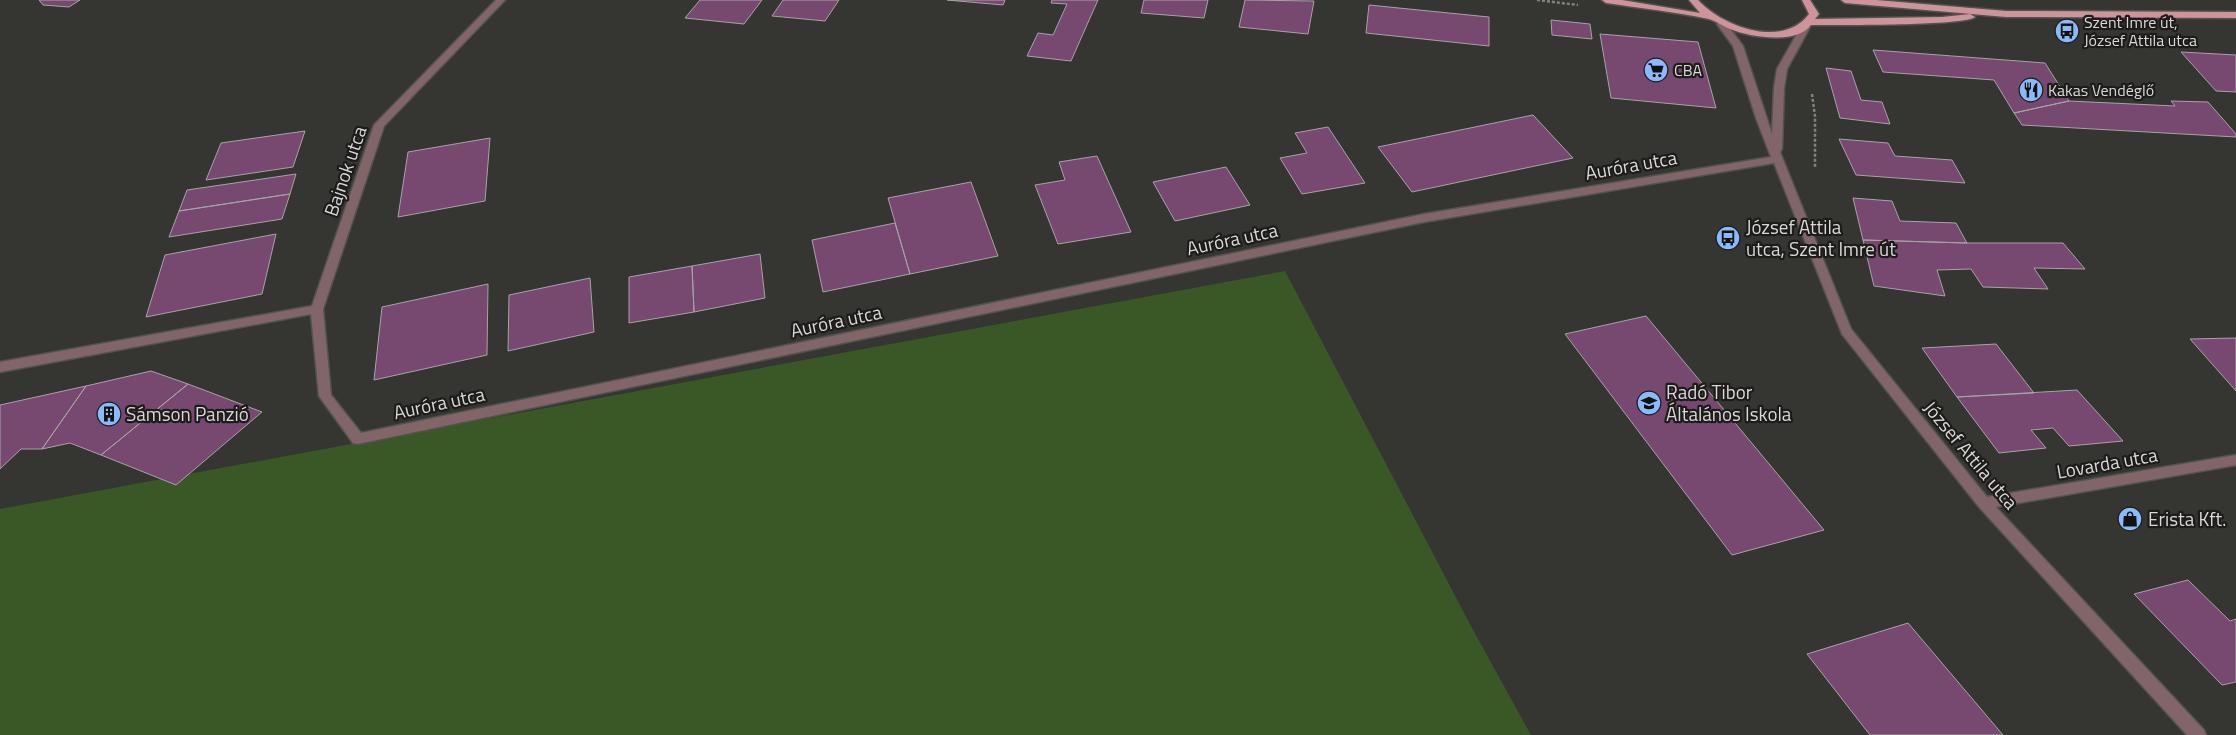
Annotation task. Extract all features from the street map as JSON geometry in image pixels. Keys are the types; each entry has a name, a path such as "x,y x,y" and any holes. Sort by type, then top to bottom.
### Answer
{"main road":[{"path":"1606,0 1709,17"},
{"path":"1693,0 1698,8 1722,24 1759,33 1777,34 1793,32 1808,25 1942,20 2006,14"},
{"path":"1806,0 1814,14 1808,25"},
{"path":"1845,0 2006,14 2236,15"}],"street":[{"name":"Bajnok utca","path":"317,309 379,125 501,0"},
{"name":"József Attila utca","path":"1722,24 1738,46 1800,218 1846,331 1984,503 2198,735"},
{"name":"József Attila utca","path":"1778,159 1776,123 1782,68 1808,25"},
{"name":"Auróra utca","path":"317,309 325,396 358,439 1424,218 1778,159"},
{"path":"0,367 317,309"},
{"name":"Lovarda utca","path":"1984,503 2236,460"}],"path":[{"path":"1800,218 1816,161 1812,89"}],"green space":[{"path":"1285,271 1472,628 1531,735 0,735 0,509"}],"building":[{"path":"39,0 80,0 69,7 43,5"},
{"path":"700,0 762,0 744,24 685,18"},
{"path":"783,0 839,0 825,21 772,16"},
{"path":"947,0 1005,0 1003,5"},
{"path":"1052,0 1098,0 1071,61 1027,56 1038,33 1053,35 1067,4 1051,3"},
{"path":"1144,0 1208,0 1204,18 1141,13"},
{"path":"1245,0 1314,1 1308,34 1239,27"},
{"path":"1369,5 1489,17 1489,46 1366,33"},
{"path":"1551,20 1590,24 1592,39 1552,35"},
{"name":"CBA","path":"1600,34 1698,42 1716,108 1611,98"},
{"name":"Kakas Vendéglő","path":"1873,50 2045,63 2069,101 2014,113 1994,80 1883,72"},
{"path":"2181,52 2236,55 2236,92 2216,91"},
{"path":"1826,68 1851,71 1861,100 1882,102 1890,124 1840,118"},
{"path":"2069,101 2175,106 2171,101 2208,102 2236,134 2236,137 2022,125 2014,113"},
{"path":"1533,115 1573,158 1412,192 1378,147"},
{"path":"1328,127 1365,183 1302,194 1280,158 1307,153 1295,133"},
{"path":"305,131 293,167 206,180 221,143"},
{"path":"490,138 485,201 398,217 408,152"},
{"path":"1839,139 1888,143 1895,156 1952,160 1965,183 1856,175"},
{"path":"1097,156 1131,232 1058,244 1035,185 1065,180 1059,162"},
{"path":"1226,167 1250,205 1175,221 1153,182"},
{"path":"296,174 290,194 179,211 187,190"},
{"path":"971,182 998,256 910,274 888,198"},
{"path":"290,194 282,219 169,237 179,211"},
{"path":"1853,198 1892,201 1900,221 1956,223 1967,243 1863,240"},
{"path":"895,223 910,274 823,292 812,240"},
{"path":"276,234 262,294 146,317 165,255"},
{"path":"1863,240 2063,243 2085,269 2034,268 2048,289 1983,287 1971,269 1937,270 1945,296 1874,286"},
{"path":"760,254 765,298 694,312 692,266"},
{"path":"692,266 694,312 629,323 629,277"},
{"path":"590,278 594,332 508,351 509,295"},
{"path":"488,284 487,355 374,380 382,307"},
{"name":"Radó Tibor Általános Iskola","path":"1646,316 1824,530 1732,555 1565,334"},
{"path":"2236,338 2236,391 2190,339"},
{"path":"1996,344 2034,393 1957,397 1922,348"},
{"name":"Sámson Panzió","path":"151,371 188,384 101,455 70,443 42,449 86,386"},
{"path":"188,384 262,412 176,485 101,455"},
{"path":"86,386 42,449 21,449 0,469 0,405"},
{"path":"2077,390 2123,441 2069,446 2053,428 2031,430 2046,448 1999,453 1957,397"},
{"path":"2188,580 2230,621 2236,619 2236,682 2222,685 2134,594"},
{"path":"1908,623 2003,735 1870,735 1807,654"}],"place":[{"name":"Szent Imre út, József Attila utca","path":"2067,31"},
{"name":"CBA","path":"1656,70"},
{"name":"Kakas Vendéglő","path":"2031,90"},
{"name":"József Attila utca, Szent Imre út","path":"1728,238"},
{"name":"Radó Tibor Általános Iskola","path":"1649,403"},
{"name":"Sámson Panzió","path":"109,414"},
{"name":"Erista Kft.","path":"2130,519"}]}
